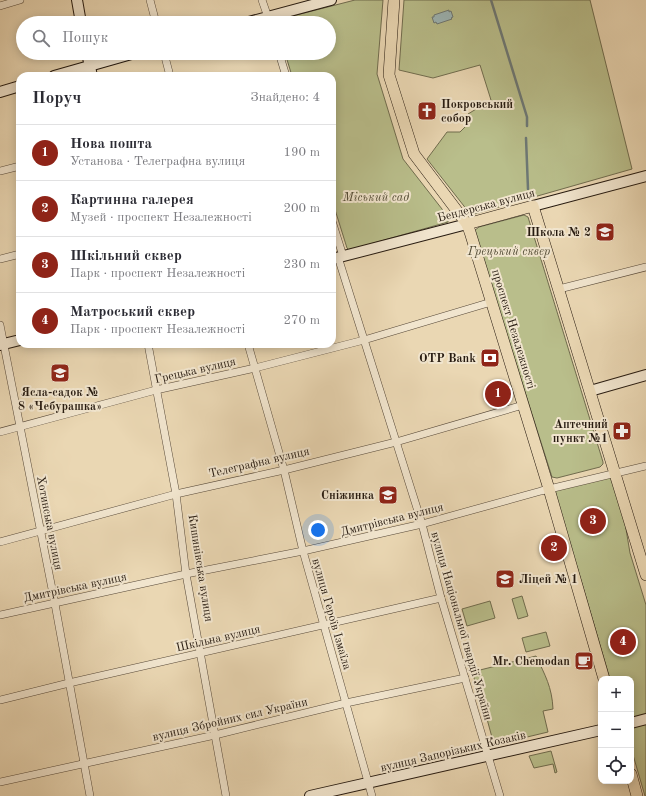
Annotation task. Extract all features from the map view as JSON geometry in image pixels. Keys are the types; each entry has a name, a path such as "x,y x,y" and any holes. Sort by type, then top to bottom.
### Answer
{"main road":[{"name":"проспект Незалежності","path":"394,0 389,74 414,154 467,224 493,302 603,676"},
{"name":"Бендерська вулиця","path":"467,224 533,206"},
{"path":"533,206 615,473 642,550 646,575"},
{"path":"634,784 637,796"}],"street":[{"path":"0,6 20,0"},
{"path":"77,0 80,16"},
{"path":"150,0 154,16"},
{"path":"262,0 268,16"},
{"path":"281,16 331,0"},
{"path":"89,60 91,71 118,60"},
{"path":"166,60 169,72"},
{"path":"281,60 285,72"},
{"path":"0,92 16,87"},
{"path":"0,171 16,167"},
{"name":"Бендерська вулиця","path":"533,206 646,176"},
{"name":"Бендерська вулиця","path":"338,257 467,224"},
{"name":"вулиця Національної гвардії України","path":"336,245 338,257 422,524 440,598 500,796"},
{"path":"0,259 16,255"},
{"path":"559,289 646,267"},
{"name":"Грецька вулиця","path":"336,347 488,303"},
{"name":"Хотинська вулиця","path":"0,325 2,345 41,531 90,796"},
{"path":"2,345 16,341"},
{"name":"Кишинівська вулиця","path":"149,348 176,494 186,574 226,796"},
{"name":"вулиця Героїв Ізмаїла","path":"249,348 284,470 303,551 372,796"},
{"name":"Грецька вулиця","path":"0,432 156,390 255,368 333,348"},
{"path":"590,391 646,376"},
{"name":"Телеграфна вулиця","path":"0,542 176,494 284,470 396,442 523,405"},
{"name":"Дмитрівська вулиця","path":"0,615 186,574 303,551 422,524 549,489 646,466"},
{"name":"Шкільна вулиця","path":"0,700 440,598"},
{"name":"вулиця Збройних сил України","path":"0,782 215,735 346,703 465,678"},
{"path":"634,722 646,720"},
{"name":"вулиця Запорізьких Козаків","path":"310,796 598,731"}],"green space":[{"name":"Міський сад","path":"355,0 383,0 377,74 403,159 449,218 448,222 349,250 347,248 336,213 336,72 291,72 287,60 336,60 336,16 293,16"},
{"path":"404,0 590,0 632,169 471,215 427,159 447,132 460,132 470,122 468,114 491,100 480,65 433,78 399,70"},
{"name":"Грецький сквер","path":"524,215 528,217 603,462 600,467 557,478 552,477 474,231 479,227"},
{"path":"615,473 618,481 630,553 646,605 646,716 634,718 634,676 609,676 577,567 549,489"},
{"path":"522,596 528,616 518,619 512,599"},
{"path":"490,601 495,618 467,626 462,609"},
{"path":"546,632 550,646 526,652 522,638"},
{"path":"536,656 548,681 551,694 553,709 543,711 548,732 498,744 493,741 472,672"},
{"path":"646,723 646,796 634,758 634,726"},
{"path":"551,751 557,772 555,773 553,764 534,768 529,756"}],"water":[{"path":"449,10 449,12 451,11 453,17 451,18 452,19 437,24 436,22 434,23 432,17 434,17 434,15"}],"waterway":[{"path":"491,0 527,117 527,126"},
{"path":"526,138 528,189"}],"place":[{"name":"Покровський собор","path":"427,111"},
{"name":"Школа № 2","path":"605,232"},
{"name":"OTP Bank","path":"490,358"},
{"name":"Ясла-садок № 8 «Чебурашка»","path":"60,373"},
{"name":"Нова пошта","path":"498,394"},
{"name":"Аптечний пункт №1","path":"622,431"},
{"name":"Сніжинка","path":"388,495"},
{"name":"Шкільний сквер","path":"593,521"},
{"name":"Картинна галерея","path":"554,548"},
{"name":"Ліцей № 1","path":"505,579"},
{"name":"Матроський сквер","path":"623,642"},
{"name":"Mr. Chemodan","path":"584,661"}]}
